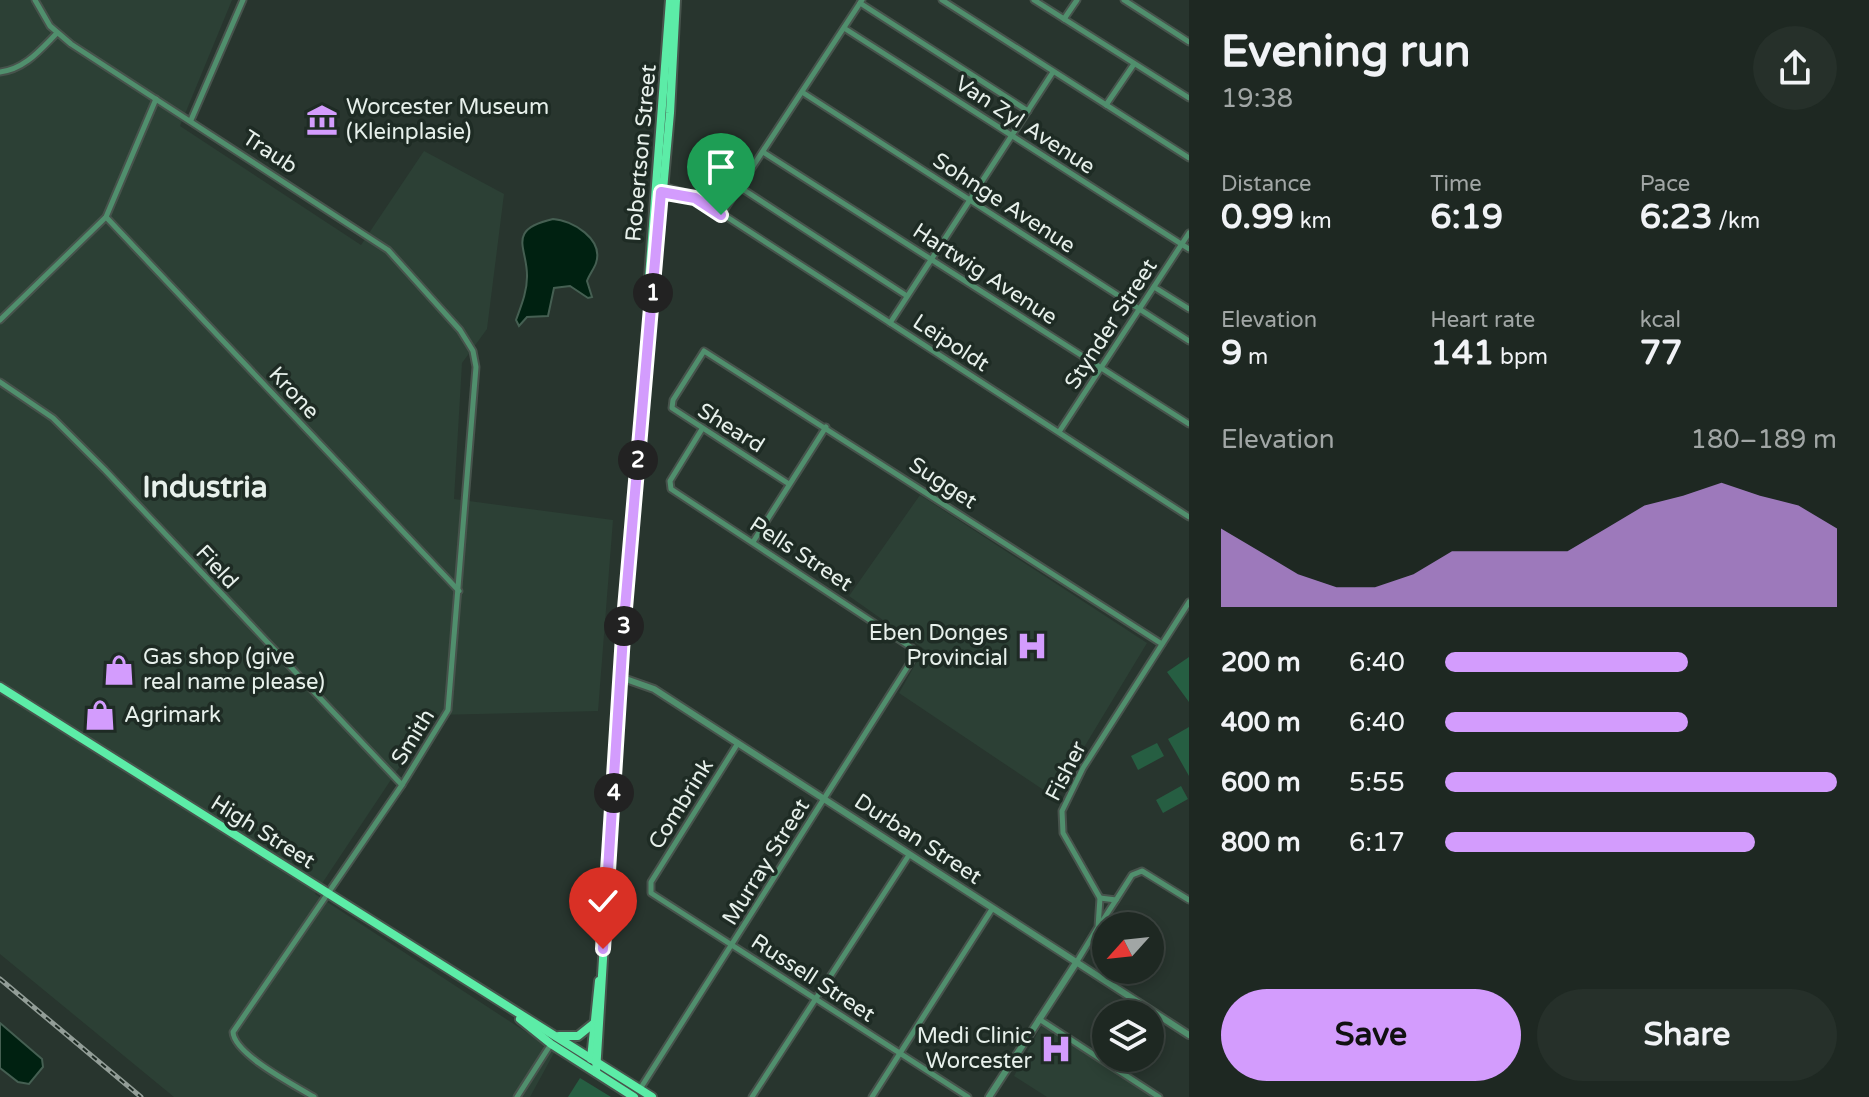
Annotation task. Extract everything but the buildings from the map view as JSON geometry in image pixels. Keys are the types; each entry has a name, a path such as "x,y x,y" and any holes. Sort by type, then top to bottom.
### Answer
{"main road":[{"name":"Robertson Street","path":"593,1065 670,0"},
{"name":"Robertson Street","path":"658,189 676,0"},
{"name":"High Street","path":"0,687 554,1035 637,1093 652,1097"},
{"name":"Robertson Street","path":"593,1065 594,1022 602,966"},
{"name":"High Street","path":"507,1008 551,1044 593,1065"},
{"path":"554,1035 578,1036 594,1022"}],"street":[{"name":"Traub","path":"35,0 57,33 388,250 460,330 473,351"},
{"path":"191,120 243,0"},
{"path":"942,0 1189,158"},
{"path":"1034,0 1189,98"},
{"path":"1064,19 1077,0"},
{"path":"1124,0 1189,42"},
{"path":"721,215 861,1 1028,111"},
{"name":"Van Zyl Avenue","path":"844,28 1189,249"},
{"path":"0,72 12,70 30,60 57,33"},
{"path":"1106,105 1134,64"},
{"path":"890,323 1053,72"},
{"name":"Sohnge Avenue","path":"802,92 1189,341"},
{"path":"0,320 106,217 156,99"},
{"name":"Hartwig Avenue","path":"763,152 1189,424"},
{"path":"740,188 907,296"},
{"name":"Leipoldt","path":"658,189 695,198 1189,517"},
{"name":"Krone","path":"106,217 459,591"},
{"name":"Stynder Street","path":"1059,432 1189,233"},
{"path":"1154,287 1189,309"},
{"name":"Smith","path":"314,1097 247,1054 234,1040 234,1027 402,785 448,710 476,367 473,351"},
{"name":"Sugget","path":"705,351 1162,644"},
{"name":"Sheard","path":"705,351 672,404 676,412 789,484"},
{"name":"Field","path":"0,382 53,418 85,450 402,785"},
{"path":"753,542 826,427"},
{"name":"Pells Street","path":"702,429 669,485 915,651"},
{"name":"Fisher","path":"1100,898 1063,833 1062,811 1083,768 1189,602"},
{"name":"Murray Street","path":"637,1093 913,661 915,651"},
{"name":"Durban Street","path":"623,677 647,685 1189,1035"},
{"name":"Combrink","path":"651,882 738,743"},
{"path":"752,1097 909,855"},
{"path":"1108,912 1132,875 1139,871 1189,900"},
{"name":"Russell Street","path":"651,882 654,896 968,1097"},
{"path":"1099,912 1100,898 1116,900"},
{"path":"872,1097 992,909"},
{"path":"989,1097 1092,937"},
{"path":"1039,1019 1159,1097"},
{"path":"517,1097 551,1044"}],"shaded area":[{"path":"0,0 232,0 180,126 361,245 424,151 504,194 487,329 462,363 454,499 613,520 598,711 434,715 315,894 555,1051 530,1097 174,1097 0,954"},
{"path":"553,219 585,232 595,246 596,263 587,281 592,297 588,298 570,286 554,288 548,316 527,317 519,326 516,320 527,283 522,241 529,229"},
{"name":"Eben Donges Provincial","path":"920,495 1147,643 1054,797 899,693 924,649 849,596"},
{"path":"1189,657 1189,702 1167,672"},
{"path":"1189,727 1189,776 1168,739"},
{"path":"1157,743 1164,756 1138,770 1131,756"},
{"path":"1181,786 1188,799 1163,813 1156,800"},
{"path":"0,1023 42,1059 43,1067 29,1084 18,1082 0,1068"},
{"name":"Medi Clinic Worcester","path":"1043,1023 1092,1054 1092,1072 1120,1072 1160,1097 1047,1097 1014,1076"},
{"path":"580,1078 611,1097 568,1097"}],"railway":[{"path":"0,979 141,1097"}],"place":[{"name":"Worcester Museum (Kleinplasie)","path":"322,120"},
{"name":"Eben Donges Provincial","path":"1032,646"},
{"name":"Gas shop (give real name please)","path":"119,670"},
{"name":"Agrimark","path":"100,715"},
{"name":"Medi Clinic Worcester","path":"1056,1049"}],"district":[{"name":"Industria","path":"205,487"}],"route":[{"path":"603,949 624,620 661,192 695,198 721,215"}]}
